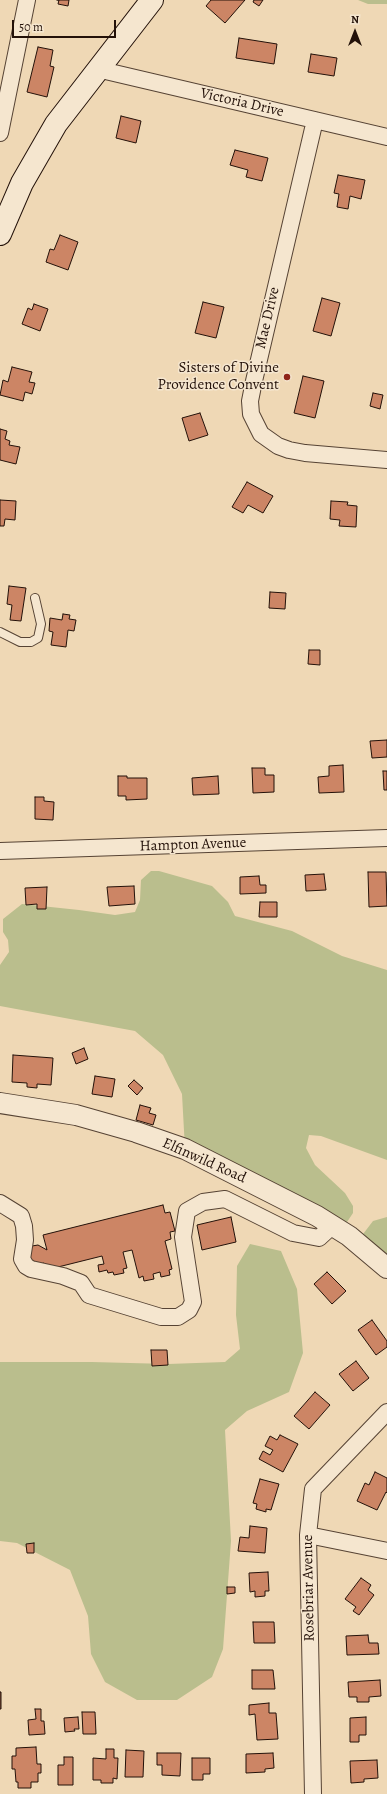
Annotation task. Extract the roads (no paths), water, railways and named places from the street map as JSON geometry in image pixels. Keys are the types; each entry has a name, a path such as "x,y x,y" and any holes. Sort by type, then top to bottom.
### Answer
{"main road":[{"path":"2,220 39,151 56,124 97,69 152,0"}],"street":[{"path":"0,133 28,0"},
{"name":"Victoria Drive","path":"97,69 387,137"},
{"name":"Mae Drive","path":"315,120 254,381 250,401 251,414 261,434 274,443 289,450 305,453 387,460"},
{"name":"Hampton Avenue","path":"0,852 387,838"},
{"name":"Elfinwild Road","path":"0,1103 76,1116 136,1132 185,1149 290,1202 349,1236 387,1268"},
{"path":"0,1203 21,1216 24,1226 25,1240 22,1259 26,1266 31,1270 63,1276 81,1283 89,1295 161,1317 178,1317 189,1310 192,1302 183,1237 186,1211 203,1202 225,1199 293,1233 320,1238 332,1226"},
{"name":"Rosebriar Avenue","path":"314,1794 308,1535 313,1490 387,1412"},
{"path":"308,1535 387,1551"}],"lane":[{"path":"0,632 20,642 30,642 38,638 41,624 36,598"}],"place":[{"name":"Sisters of Divine Providence Convent","path":"287,377"}]}
